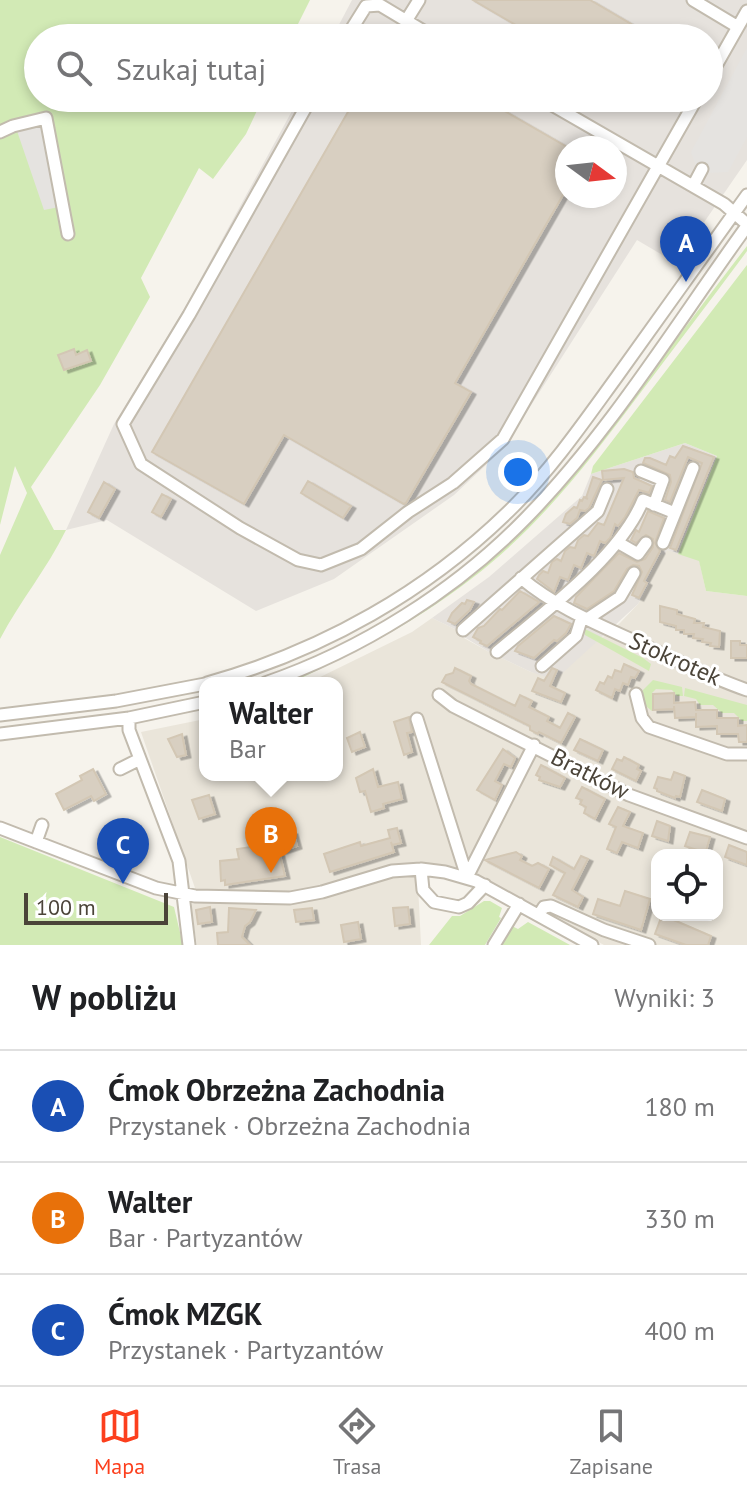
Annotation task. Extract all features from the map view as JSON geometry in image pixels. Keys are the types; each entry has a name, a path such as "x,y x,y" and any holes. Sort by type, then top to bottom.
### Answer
{"street":[{"path":"406,21 419,0"},
{"path":"693,0 738,27"},
{"path":"355,24 366,6 380,5 411,24"},
{"path":"723,53 747,11"},
{"path":"303,112 189,315 123,424 141,464 240,528 298,560 321,565 361,549 408,512 453,483 503,439 689,112"},
{"path":"279,677 337,652 404,616 469,569 526,518 591,444 747,225 693,186 564,112"},
{"path":"0,132 46,118 68,234"},
{"path":"693,186 702,169"},
{"path":"226,677 272,663 363,620 429,577 488,530 515,505 576,434 747,195"},
{"path":"663,543 693,468"},
{"path":"641,471 663,480 654,505"},
{"path":"463,630 598,511 607,489"},
{"path":"497,652 617,542 636,518 643,500 675,513"},
{"path":"617,542 638,554 646,543"},
{"path":"542,666 576,636 585,618 620,597 634,573"},
{"name":"Stokrotek","path":"521,578 554,603 747,690"},
{"path":"0,715 128,699 199,684"},
{"name":"Stokrotek","path":"636,694 642,718 649,727 727,754 747,754"},
{"name":"Bratków","path":"439,695 453,706 629,795 747,838"},
{"path":"0,734 129,718 199,703"},
{"path":"129,718 129,730 179,861 189,945"},
{"path":"417,719 467,877"},
{"path":"467,877 534,745"},
{"path":"120,769 140,759"},
{"path":"36,842 42,825"},
{"path":"0,828 156,888 183,895 290,898 392,871 421,869 467,877 592,945"},
{"path":"421,869 423,890 434,902 459,907 468,903 485,885"},
{"path":"494,945 519,904"},
{"path":"539,915 544,907 551,906 604,930 649,945"}],"shaded area":[{"path":"352,0 747,0 747,160 676,263 637,240 503,449 454,495 334,579 256,611 107,520 66,530 114,424 183,311 291,112 723,112 723,24 339,24"},
{"path":"747,48 747,137 728,172 708,173 696,166 691,152 713,112 723,112 723,93"},
{"path":"45,121 59,207 44,210 16,128"},
{"path":"685,443 717,456 678,554 667,550 664,555 661,554 638,604 555,680 489,652 461,632 432,618 489,577 582,496 591,474"},
{"path":"667,550 699,560 706,591 747,596 747,945 604,945 476,875 444,866 417,864 421,945 197,945 191,908 195,888 141,732 199,720 199,781 343,781 343,677 320,677 412,632 432,618 461,632 464,638 489,652 541,674 598,641 620,623 638,604 650,583 647,580 661,554"}],"green space":[{"path":"0,0 310,0 298,24 24,24 24,112 256,112 246,134 213,179 199,168 141,278 150,297 100,385 31,487 54,530 66,530 0,639 0,555 27,493 15,466 0,525"},
{"path":"747,246 747,251 600,446 561,494 518,538 471,579 406,623 317,671 296,677 406,620 491,559 546,506 611,427"},
{"path":"747,265 747,596 706,591 699,561 678,554 717,456 685,443 591,474 593,466"},
{"path":"583,628 643,658 651,664 649,671 585,635"},
{"path":"653,680 682,687 683,696 677,696 672,690 656,689 652,693 652,711 642,703 641,692"},
{"path":"685,688 747,705 747,721 742,721 734,713 722,713 713,705 700,705 696,699 684,696"},
{"path":"0,837 174,907 183,945 0,945"},
{"path":"484,901 502,908 501,918 485,945 429,945 452,916 460,916"},
{"path":"528,922 570,945 502,945 512,926 518,929"}],"building":[{"path":"473,0 590,0 631,24 514,24"},
{"path":"348,112 506,112 555,140 556,208 455,383 471,392 406,503 284,435 244,504 152,452"},
{"path":"74,349 76,355 87,350 91,361 64,370 58,355"},
{"path":"683,446 714,457 676,550 670,548 702,463 688,457 670,502 665,500 670,475 643,463 645,458 650,458 666,465 670,456 675,458"},
{"path":"624,469 633,472 634,478 652,486 649,493 639,490 625,517 618,526 615,524 610,538 605,543 600,541 594,556 587,553 581,568 574,565 568,580 560,577 554,592 537,579 539,575 543,571 548,573 552,562 557,559 561,561 565,551 575,548 578,540 584,535 588,536 598,523 604,525 624,478 603,480 602,471"},
{"path":"593,477 602,480 589,508 580,510 570,524 563,522 566,514 586,498"},
{"path":"308,481 351,506 343,518 301,493"},
{"path":"104,482 115,489 99,518 88,512"},
{"path":"162,494 171,499 161,517 152,512"},
{"path":"648,511 664,518 655,543 660,551 639,598 632,595 642,572 639,566 633,565 627,569 614,591 587,609 574,603 576,597 619,553 637,562 645,559 653,547 653,539 646,535 636,543 631,540 636,530 639,532"},
{"path":"520,591 539,602 487,646 473,637 478,628 484,626"},
{"path":"467,600 474,602 470,610 455,624 448,621 452,613"},
{"path":"660,606 695,619 694,623 704,623 703,627 720,631 719,647 710,646 711,643 702,642 703,639 693,638 694,634 684,634 684,630 676,630 676,626 660,622"},
{"path":"554,616 571,624 566,633 534,658 515,651 518,646"},
{"path":"731,641 747,645 747,658 731,658"},
{"path":"624,664 639,671 635,678 631,677 628,685 623,683 620,691 615,689 612,698 596,690 608,676 612,678 615,670 621,672"},
{"path":"455,668 471,676 471,684 515,706 520,695 532,701 529,707 549,717 547,721 560,728 568,713 575,717 561,743 530,730 530,726 442,682"},
{"path":"552,668 557,670 550,686 565,693 561,702 532,691 538,678 544,681"},
{"path":"674,693 674,703 695,702 696,710 717,710 717,718 738,718 738,726 747,725 747,742 739,742 738,734 717,734 717,726 696,727 696,717 675,718 674,706 674,709 653,710 653,694"},
{"path":"409,717 412,732 407,733 412,752 404,755 394,722"},
{"path":"360,732 365,747 352,752 347,738"},
{"path":"182,734 186,755 177,757 168,739"},
{"path":"580,739 603,750 598,761 574,750"},
{"path":"503,749 515,758 511,767 504,764 495,781 502,785 495,800 477,790"},
{"path":"624,757 639,765 637,769 641,771 636,781 612,769 617,759 622,761"},
{"path":"541,765 565,778 560,787 539,780 540,777 536,775"},
{"path":"93,769 106,794 94,801 91,796 64,810 56,794 82,780 80,776"},
{"path":"373,769 378,787 398,782 402,799 383,804 384,808 371,812 365,791 360,792 356,778"},
{"path":"674,772 685,776 680,797 675,798 654,788 658,777 671,780"},
{"path":"582,787 605,799 595,819 584,813 586,807 580,804 582,800 576,798"},
{"path":"702,790 725,799 722,811 697,802"},
{"path":"209,795 215,814 199,819 192,800"},
{"path":"618,807 630,812 623,826 643,833 638,848 622,842 617,853 607,849 616,827 609,824"},
{"path":"657,821 670,826 668,841 652,836"},
{"path":"397,828 401,843 392,845 391,842 394,852 330,872 324,854 360,842 361,846 390,838 388,830"},
{"path":"293,832 297,846 282,851 279,836"},
{"path":"690,832 710,837 707,849 685,846"},
{"path":"264,845 265,850 278,847 285,876 225,885 225,880 221,881 220,861 239,859 237,849"},
{"path":"729,845 747,852 747,865 725,857"},
{"path":"516,852 522,856 520,860 532,866 538,863 549,869 539,888 485,860"},
{"path":"581,856 588,859 572,890 583,897 578,907 553,895 565,873 550,865 553,857 574,869"},
{"path":"625,891 650,899 641,930 593,914 598,899 620,906"},
{"path":"210,907 212,922 198,924 196,910"},
{"path":"408,907 410,924 395,926 393,908"},
{"path":"229,908 256,910 245,926 242,937 250,945 218,945 217,933 228,932"},
{"path":"312,908 314,920 296,922 294,910"},
{"path":"660,921 676,921 711,936 708,945 686,945 655,934"},
{"path":"358,922 361,939 344,942 341,925"}],"place":[{"name":"Ćmok Obrzeżna Zachodnia","path":"686,282"},
{"name":"Walter","path":"271,873"},
{"name":"Ćmok MZGK","path":"123,884"}]}
